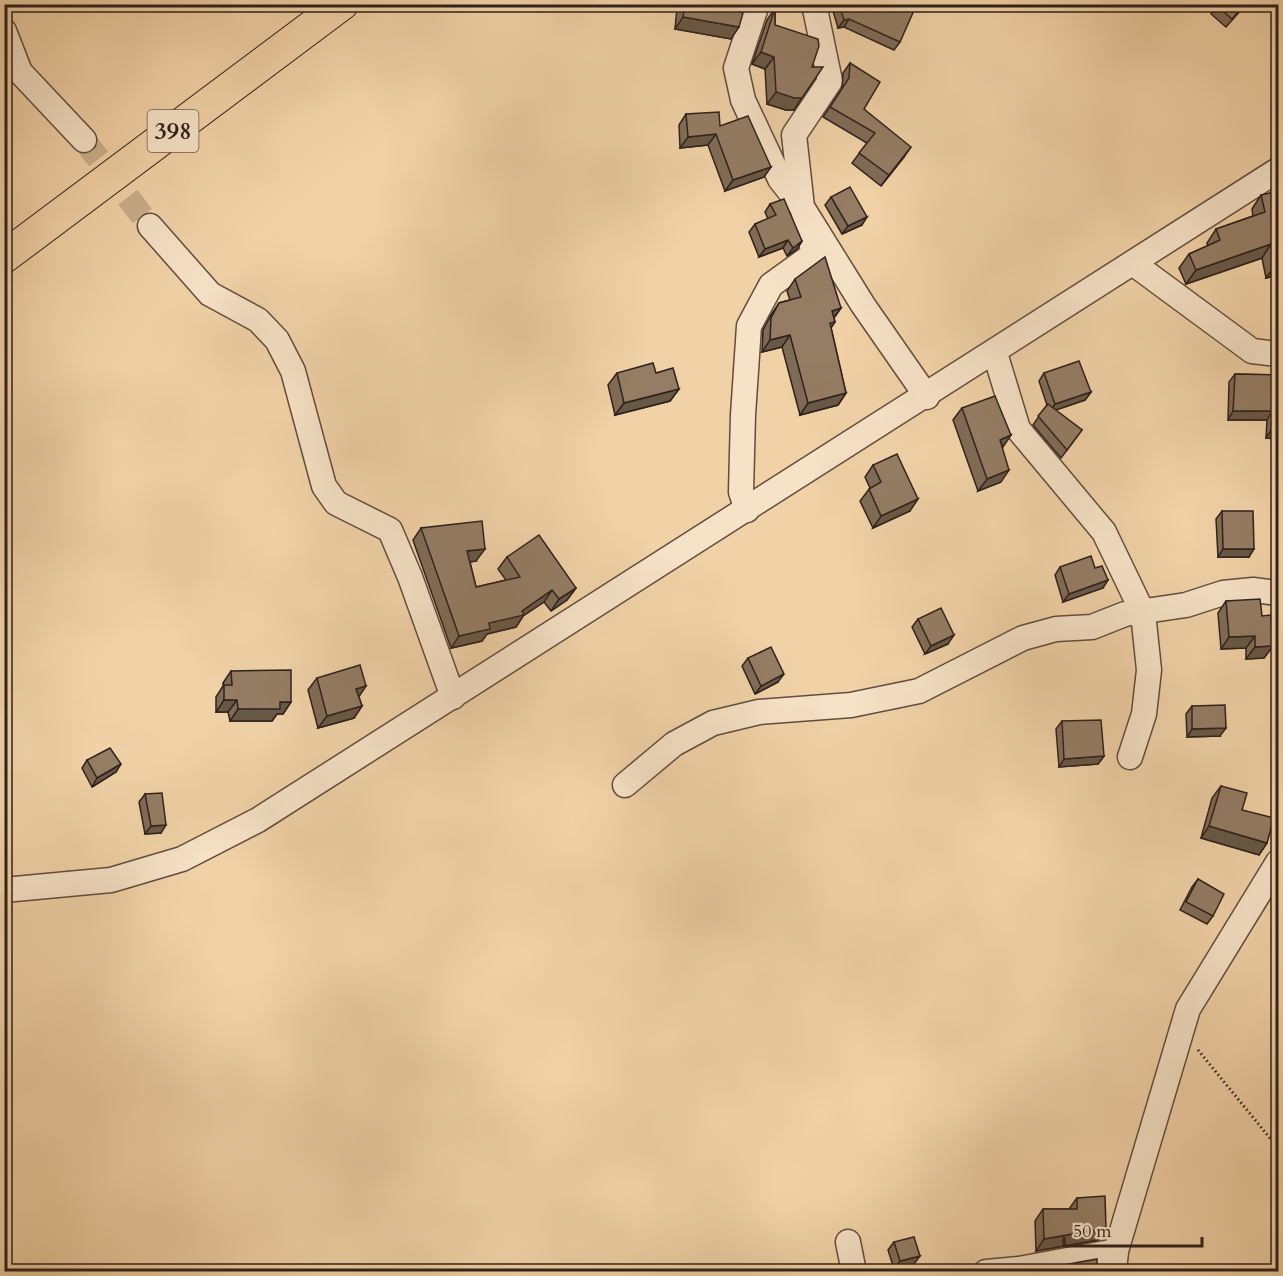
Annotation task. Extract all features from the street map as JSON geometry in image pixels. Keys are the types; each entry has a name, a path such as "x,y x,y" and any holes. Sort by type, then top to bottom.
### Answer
{"main road":[{"name":"398","path":"4,257 342,4"}],"street":[{"path":"757,4 736,68 743,100 780,179 802,207 863,305 927,397"},
{"path":"747,510 741,492 742,415 748,326 771,285 814,254 802,207 794,135 830,81 814,4"},
{"path":"4,31 20,72 84,140"},
{"path":"4,890 111,880 183,859 258,820 927,397 1278,170"},
{"path":"150,226 210,294 258,320 277,340 293,371 324,486 336,503 390,530 410,577 453,697"},
{"path":"1134,264 1252,351 1278,354"},
{"path":"996,353 1018,429 1104,531 1143,613 1149,670 1144,714 1130,757"},
{"path":"625,785 674,744 713,723 759,712 851,705 919,691 1023,638 1056,629 1092,627 1125,614 1186,605 1223,593 1253,590 1278,593"},
{"path":"986,1272 1115,1261 1188,1009 1278,862"},
{"path":"848,1242 854,1272"}],"path":[{"path":"1182,1030 1278,1148"}],"building":[{"path":"685,4 739,4 738,11 743,13 739,27 683,17"},
{"path":"839,4 908,4 915,8 900,42 849,19 844,20"},
{"path":"1218,4 1245,4 1232,19 1217,6"},
{"path":"775,8 775,25 818,39 819,46 812,67 823,67 802,98 776,92 774,57 761,52"},
{"path":"850,63 880,82 864,109 911,147 889,175 859,153 875,133 830,107 849,78"},
{"path":"719,112 720,126 748,116 771,167 733,180 716,134 688,137 686,114"},
{"path":"850,187 867,217 848,226 831,197"},
{"path":"1278,191 1278,263 1276,264 1271,244 1196,270 1189,254 1220,240 1216,229 1265,212 1261,195"},
{"path":"784,199 802,241 793,248 788,240 765,249 755,224 776,215 770,204"},
{"path":"825,257 841,308 832,311 835,322 830,323 846,393 808,403 790,335 770,340 771,318 779,303 801,297 795,279"},
{"path":"1079,361 1091,392 1055,404 1044,373"},
{"path":"653,363 656,373 673,368 679,389 624,403 617,373"},
{"path":"1235,374 1278,375 1278,430 1271,430 1272,411 1233,411"},
{"path":"995,396 1011,435 1000,440 1009,470 987,479 962,408"},
{"path":"1048,404 1082,430 1067,450 1038,416"},
{"path":"897,454 918,499 881,516 869,489 881,482 873,465"},
{"path":"1222,511 1253,511 1254,549 1223,549"},
{"path":"482,521 485,549 467,551 476,587 520,577 507,557 539,535 576,588 559,599 552,590 522,611 524,615 489,623 490,629 459,636 421,528"},
{"path":"1091,556 1095,568 1102,566 1108,580 1069,594 1060,567"},
{"path":"1260,599 1262,616 1271,615 1273,646 1255,647 1255,636 1229,637 1226,601"},
{"path":"941,608 954,635 931,646 918,619"},
{"path":"771,647 784,674 761,686 748,658"},
{"path":"360,665 366,686 356,689 362,706 327,716 317,678"},
{"path":"291,670 291,702 280,702 280,709 238,709 237,700 224,700 224,685 232,685 231,671"},
{"path":"1225,705 1226,728 1192,729 1192,706"},
{"path":"1101,720 1104,756 1064,759 1062,721"},
{"path":"110,748 121,764 97,778 87,760"},
{"path":"1221,786 1247,793 1242,810 1274,818 1267,843 1209,826"},
{"path":"162,793 166,825 151,826 145,794"},
{"path":"1198,879 1224,894 1213,916 1186,902"},
{"path":"1105,1196 1106,1228 1044,1239 1043,1209 1077,1209 1077,1198"},
{"path":"914,1237 920,1256 900,1261 894,1242"},
{"path":"1097,1259 1097,1272 1042,1272 1042,1269"}],"tunnel":[{"path":"84,140 150,226"}]}
